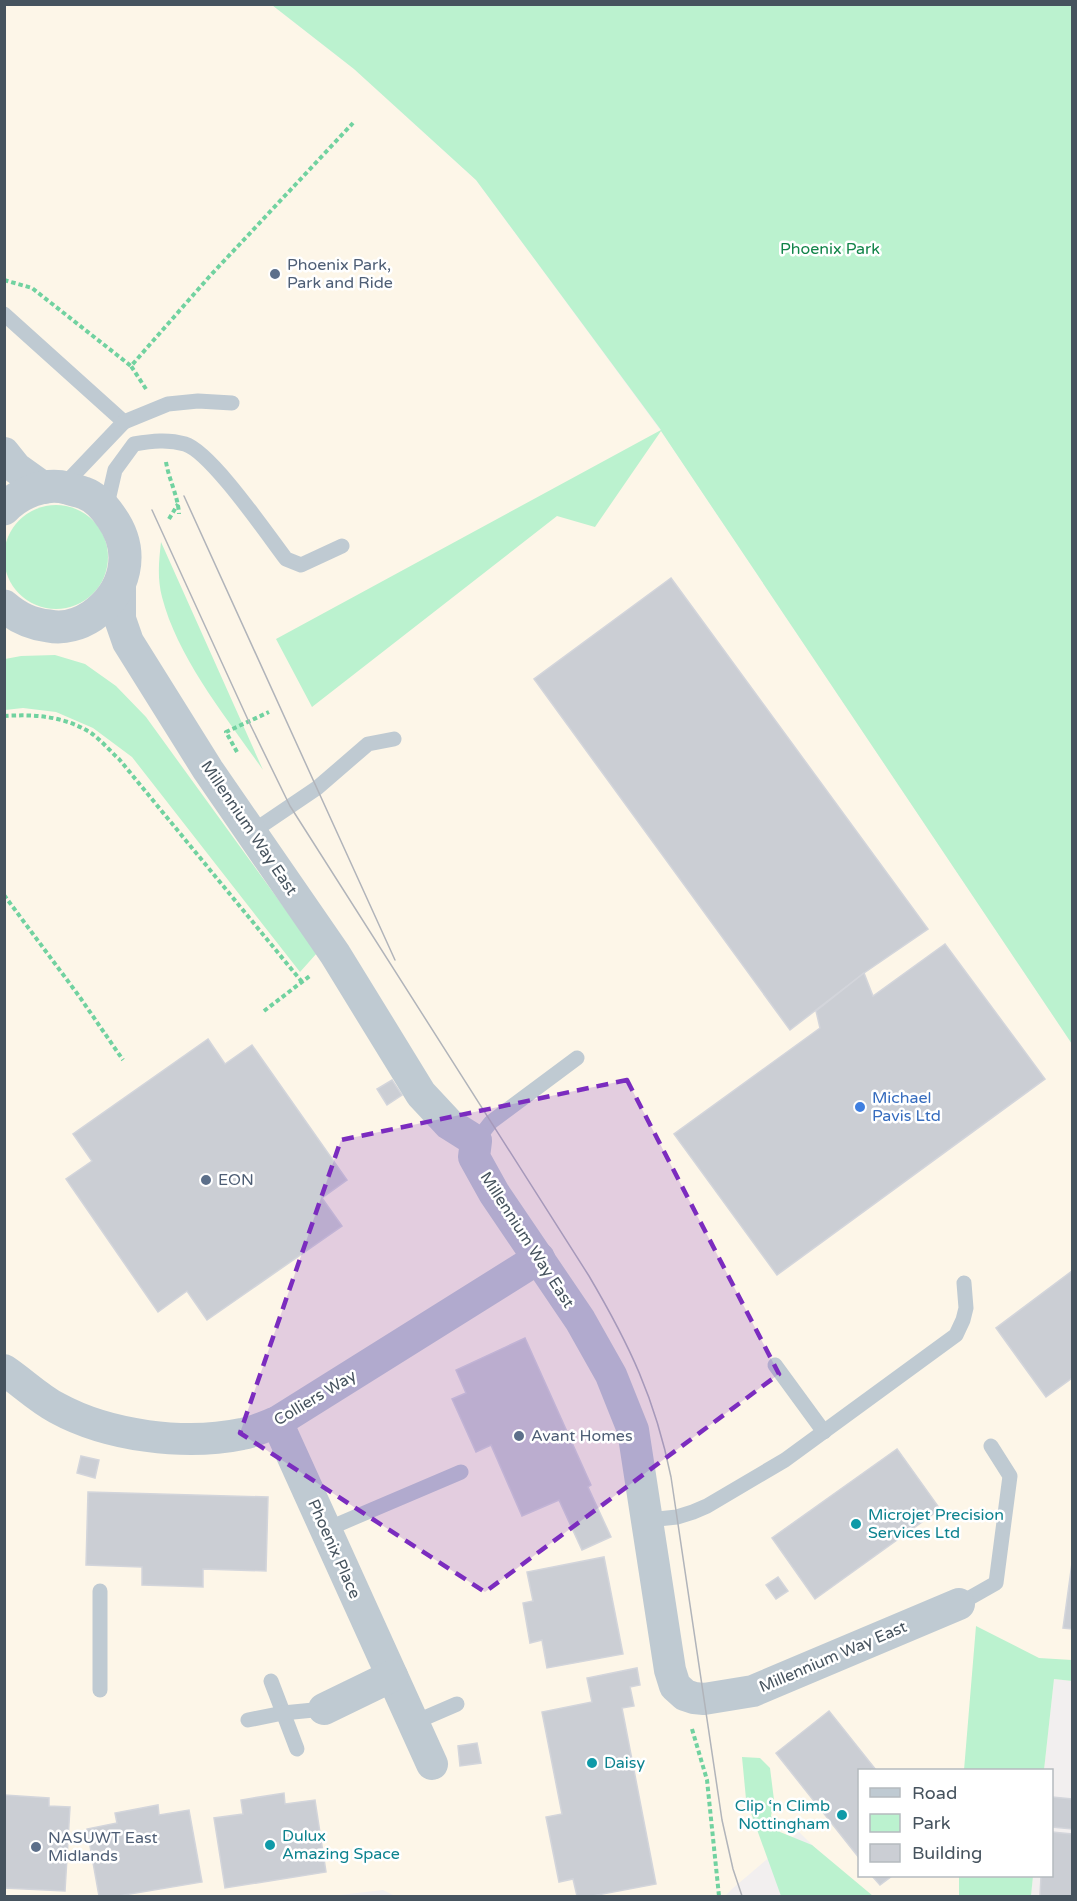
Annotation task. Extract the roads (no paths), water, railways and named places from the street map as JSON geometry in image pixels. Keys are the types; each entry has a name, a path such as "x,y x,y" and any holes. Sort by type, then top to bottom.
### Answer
{"street":[{"path":"4,453 16,468 53,487 86,494 106,509 118,526 124,545 125,565 120,585 105,607 84,622 58,628 18,626 14,615 4,606"},
{"path":"4,509 26,493 53,487"},
{"name":"Millennium Way East","path":"120,585 120,619 128,642 208,770 335,954 421,1094 448,1124 476,1141 474,1157 494,1193 580,1320 611,1375 633,1430 670,1670 675,1686 685,1695 704,1699 753,1690 959,1604"},
{"name":"Colliers Way","path":"7,1377 56,1408 104,1428 147,1437 205,1439 243,1434 277,1422 539,1258"},
{"name":"Phoenix Place","path":"277,1422 432,1764"},
{"path":"324,1709 392,1676"}],"lane":[{"path":"4,314 124,422"},
{"path":"53,487 124,422 168,404 198,401 232,403"},
{"path":"106,509 115,470 134,444 160,440 187,444 216,468 286,559 301,565 342,546"},
{"path":"252,832 317,788 368,744 394,739"},
{"path":"476,1141 490,1122 577,1058"},
{"path":"648,1521 677,1517 707,1506 785,1460 956,1335 966,1308 964,1282"},
{"path":"775,1365 824,1432"},
{"path":"959,1604 996,1583 1010,1476 992,1446"},
{"path":"325,1530 461,1472"},
{"path":"100,1591 100,1690"},
{"path":"272,1681 297,1749"},
{"path":"413,1722 457,1704"},
{"path":"248,1720 283,1713 324,1709"}],"tram line":[{"path":"184,496 395,960"},
{"path":"152,510 290,806 589,1276 639,1372 665,1448 671,1477 722,1820 733,1869 742,1896"}],"place":[{"name":"Phoenix Park, Park and Ride","path":"275,274"},
{"name":"Michael Pavis Ltd","path":"860,1107"},
{"name":"EON","path":"206,1180"},
{"name":"Avant Homes","path":"519,1436"},
{"name":"Microjet Precision Services Ltd","path":"856,1524"},
{"name":"Daisy","path":"592,1763"},
{"name":"Clip ‘n Climb Nottingham","path":"842,1815"},
{"name":"Dulux Amazing Space","path":"270,1845"},
{"name":"NASUWT East Midlands","path":"36,1847"}],"park label":[{"name":"Phoenix Park","path":"830,249"}]}
